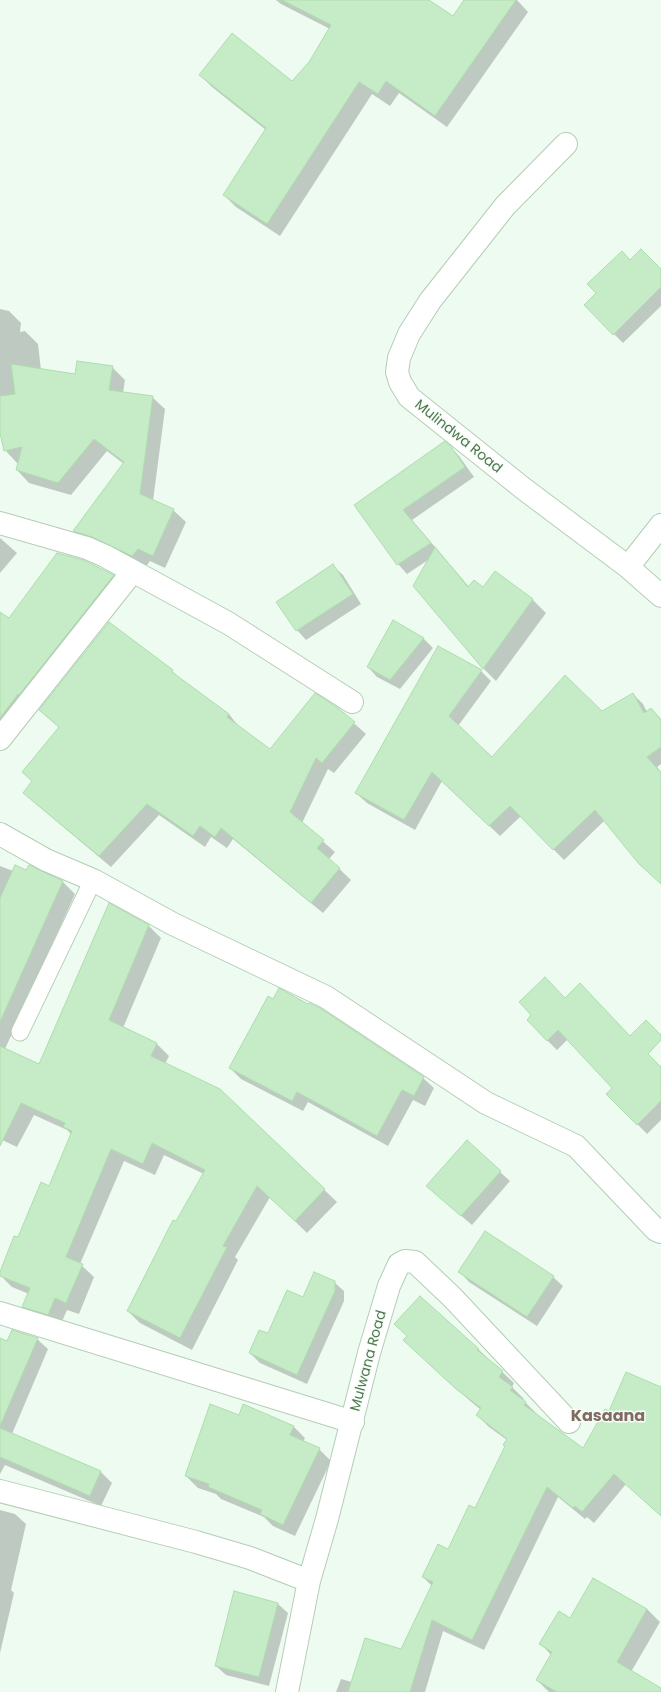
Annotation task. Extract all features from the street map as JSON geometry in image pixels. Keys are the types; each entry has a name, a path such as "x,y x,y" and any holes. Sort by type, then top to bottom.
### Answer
{"street":[{"name":"Mulindwa Road","path":"566,144 505,206 430,301 409,334 399,358 397,372 400,382 409,397 524,490 628,567 661,596"},
{"path":"0,523 87,548 133,571 228,623 352,702"},
{"path":"628,567 661,525"},
{"path":"0,739 133,571"},
{"path":"0,834 46,860 93,880 173,924 326,997 486,1103 576,1146 656,1230 661,1232"},
{"name":"Mulwana Road","path":"287,1692 309,1581 353,1422 369,1352 389,1286 399,1264 405,1260 415,1262 452,1297 570,1422"},
{"path":"0,1313 353,1422"},
{"path":"0,1491 196,1542 250,1558 309,1581"}],"lane":[{"path":"20,1032 93,880"}],"building":[{"path":"282,0 429,0 453,16 464,0 516,0 435,116 386,81 378,94 359,82 267,224 223,195 266,128 199,75 232,33 292,81 309,62 331,25"},
{"path":"641,249 661,269 661,287 613,335 584,305 596,293 587,284 622,251 630,260"},
{"path":"77,361 113,366 109,390 153,396 140,494 174,509 153,556 138,549 132,556 92,537 73,531 124,462 94,439 58,483 16,470 22,447 4,451 0,433 0,396 15,394 11,364 75,374"},
{"path":"445,441 450,445 465,467 403,510 431,543 397,565 354,505"},
{"path":"435,547 468,587 474,580 483,587 495,571 533,599 483,669 413,586"},
{"path":"57,553 83,560 114,575 0,718 0,612 9,618"},
{"path":"333,564 353,594 296,631 276,602"},
{"path":"393,620 424,638 390,680 367,667"},
{"path":"109,622 173,670 172,672 229,714 227,717 270,749 315,693 338,708 355,722 322,763 316,758 290,812 324,840 317,848 340,868 311,903 221,828 215,837 200,826 193,836 147,804 99,856 23,793 32,781 22,772 59,727 39,710"},
{"path":"438,646 482,670 449,716 492,757 565,675 602,711 633,693 644,713 651,708 661,720 661,747 647,757 661,773 661,884 639,864 595,810 553,850 510,806 489,826 432,772 404,820 355,793"},
{"path":"15,865 26,870 29,865 63,881 0,1022 0,898"},
{"path":"109,903 149,925 109,1020 157,1043 151,1056 220,1089 325,1189 295,1221 257,1186 223,1246 227,1247 180,1338 127,1311 173,1220 176,1221 205,1170 152,1143 143,1164 111,1149 66,1257 83,1264 66,1303 55,1298 48,1315 22,1307 30,1288 0,1276 0,1272 14,1236 18,1237 41,1182 49,1186 72,1131 63,1127 65,1123 21,1103 0,1146 0,1046 39,1064"},
{"path":"545,977 565,998 580,983 630,1036 646,1020 661,1035 661,1040 648,1054 661,1067 661,1101 637,1125 606,1094 612,1088 558,1030 547,1041 527,1020 531,1015 519,1002"},
{"path":"279,988 308,1004 309,1003 320,1008 424,1077 414,1096 402,1090 377,1136 297,1092 292,1101 229,1068 268,996 273,999"},
{"path":"467,1140 501,1171 461,1216 426,1186"},
{"path":"485,1231 554,1276 527,1317 458,1272"},
{"path":"314,1272 335,1281 335,1291 297,1375 249,1353 259,1330 268,1333 287,1290 303,1297"},
{"path":"420,1296 479,1349 477,1350 503,1371 499,1377 513,1387 510,1390 526,1402 524,1405 583,1448 605,1409 609,1411 626,1372 661,1387 661,1516 614,1474 582,1512 575,1506 573,1508 547,1487 472,1640 432,1620 410,1692 348,1692 365,1638 401,1649 433,1582 422,1577 438,1544 448,1549 469,1505 475,1508 507,1439 476,1415 481,1408 456,1389 403,1340 407,1336 394,1324"},
{"path":"12,1330 38,1338 0,1426 0,1338 7,1341"},
{"path":"210,1404 239,1415 243,1404 294,1426 290,1435 320,1448 283,1525 260,1514 262,1510 208,1487 209,1484 185,1476"},
{"path":"0,1428 101,1471 90,1496 0,1457"},
{"path":"593,1578 647,1609 617,1662 661,1688 661,1692 557,1692 536,1680 552,1652 539,1644 559,1611 570,1618"},
{"path":"234,1591 278,1603 259,1677 215,1666"}],"district":[{"name":"Kasaana","path":"608,1417"}]}
